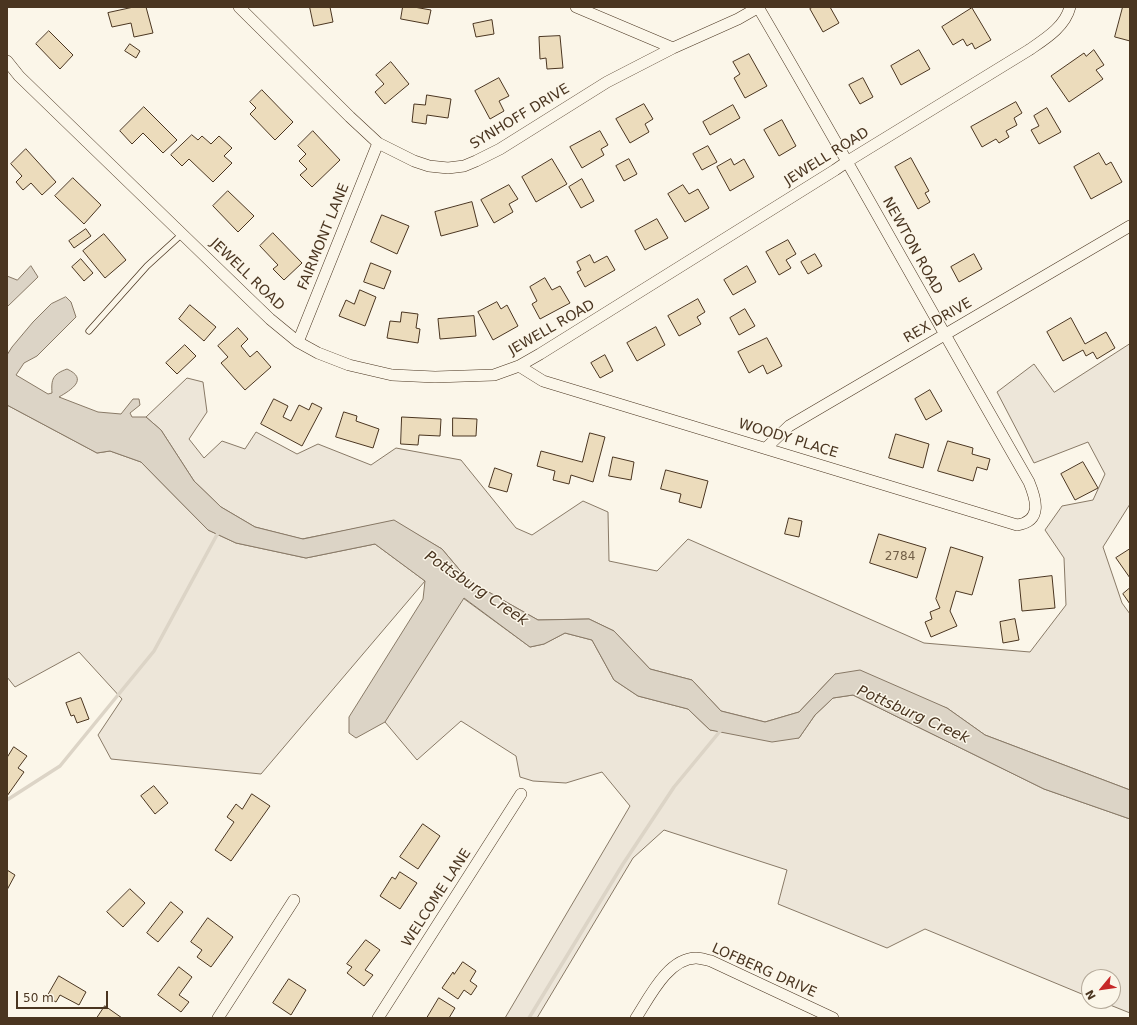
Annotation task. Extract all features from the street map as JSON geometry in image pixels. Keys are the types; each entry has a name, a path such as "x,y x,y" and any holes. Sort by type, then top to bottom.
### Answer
{"street":[{"name":"SYNHOFF DRIVE","path":"239,7 378,143 414,161 429,166 448,168 464,166 500,149 607,82 673,48 738,19 758,7"},
{"path":"576,7 673,48"},
{"name":"NEWTON ROAD","path":"758,7 848,161 944,335 1029,482 1036,502"},
{"name":"JEWELL ROAD","path":"7,61 19,76 270,319 298,342 318,353 349,365 392,375 435,377 494,375 519,366 554,346 848,161 1029,50 1051,34 1064,20 1069,9"},
{"name":"FAIRMONT LANE","path":"298,342 378,143"},
{"name":"REX DRIVE","path":"766,448 789,426 1130,226"},
{"name":"WOODY PLACE","path":"519,366 543,381 1017,525 1025,524 1031,519 1035,512 1036,502"},
{"name":"WELCOME LANE","path":"378,1018 521,794"},
{"path":"218,1018 294,900"},
{"name":"LOFBERG DRIVE","path":"636,1018 661,979 681,962 695,958 711,961 833,1018"}],"lane":[{"path":"89,331 147,266 182,234"}],"shaded area":[{"path":"1130,344 1130,504 1103,547 1122,603 1130,614 1130,790 985,735 947,708 835,674 799,712 765,722 721,711 692,680 650,669 614,631 589,619 538,620 469,581 442,549 394,521 302,539 255,527 221,507 194,481 161,430 146,417 187,378 203,382 207,412 189,439 204,458 222,441 245,449 256,432 297,454 318,444 371,465 396,448 461,460 516,528 532,535 583,501 608,512 609,561 657,571 688,539 924,643 1030,652 1066,605 1064,558 1045,530 1062,506 1093,500 1105,474 1088,442 1034,463 997,392 1034,364 1054,392"},
{"path":"7,405 97,453 110,451 141,462 208,530 236,543 306,558 375,544 425,581 261,774 111,759 98,735 122,699 79,652 15,687 7,677"},
{"path":"463,598 530,647 544,644 565,633 592,640 614,680 638,696 688,709 710,730 799,738 815,715 833,698 853,695 1044,789 1130,819 1130,1013 1120,1009 1121,969 1081,969 1081,994 925,929 887,948 778,904 787,870 664,830 633,858 537,1018 505,1018 630,806 602,772 566,783 533,781 520,777 516,756 461,721 417,760 385,722"}],"water":[{"path":"31,266 38,277 7,307 7,276 17,280"},
{"name":"Pottsburg Creek","path":"66,297 71,302 76,317 37,356 24,363 16,375 48,394 52,393 52,384 56,375 67,369 77,377 76,384 73,388 59,397 98,412 121,414 133,399 139,399 140,405 130,413 132,417 146,417 161,430 194,481 221,507 255,527 303,539 394,520 442,549 469,581 538,620 589,619 614,631 650,669 692,680 721,711 765,722 799,712 835,674 860,670 947,708 985,735 1130,790 1130,819 1044,789 853,695 833,698 815,715 799,738 772,742 710,730 688,709 638,696 614,680 592,640 565,633 544,644 530,647 464,598 385,722 356,738 349,733 349,717 423,599 425,581 375,544 306,558 236,543 208,530 141,462 110,451 97,453 7,405 7,355 33,322 51,304"}],"building":[{"path":"134,7 146,7 153,33 134,37 131,23 112,27 108,13"},
{"path":"310,7 330,7 333,22 314,26"},
{"path":"403,7 431,10 428,24 401,19"},
{"path":"813,7 830,7 839,23 823,32 810,9"},
{"path":"1123,7 1130,7 1130,41 1115,37"},
{"path":"972,8 991,40 975,49 972,43 967,46 963,39 953,45 942,27"},
{"path":"492,20 494,34 476,37 473,24"},
{"path":"49,31 73,55 60,69 36,44"},
{"path":"560,36 563,68 547,69 546,58 540,59 539,37"},
{"path":"130,44 140,51 136,58 125,51"},
{"path":"919,50 930,69 901,85 891,66"},
{"path":"1094,50 1104,65 1096,70 1103,79 1069,102 1051,76 1084,53 1086,56"},
{"path":"749,54 767,86 745,98 734,78 740,74 733,62"},
{"path":"391,62 409,84 385,104 375,92 384,84 376,75"},
{"path":"499,78 509,96 499,101 504,111 490,119 475,91"},
{"path":"863,78 873,97 860,104 849,85"},
{"path":"262,90 293,122 275,140 250,114 256,108 250,102"},
{"path":"427,95 451,99 448,118 427,115 426,124 412,122 414,104 425,105"},
{"path":"1016,102 1022,113 1014,118 1017,125 1006,131 1009,137 999,143 996,139 982,147 971,127"},
{"path":"644,104 653,119 645,124 649,132 630,143 616,119"},
{"path":"733,105 740,118 710,135 703,122"},
{"path":"144,107 177,140 163,153 143,133 132,144 120,131"},
{"path":"1047,108 1061,132 1039,144 1031,130 1039,126 1034,116"},
{"path":"782,120 796,146 779,156 764,130"},
{"path":"313,131 340,160 312,187 300,175 307,169 299,161 306,154 298,146"},
{"path":"600,131 608,145 601,149 604,155 582,168 570,147"},
{"path":"192,135 198,140 202,136 211,144 219,136 232,148 224,156 232,163 213,182 189,159 182,166 171,155"},
{"path":"708,146 717,162 702,170 693,154"},
{"path":"26,149 56,182 42,195 31,183 23,190 16,182 22,176 11,164"},
{"path":"1099,153 1106,165 1111,162 1122,182 1091,199 1074,167"},
{"path":"911,158 929,191 925,193 930,202 918,209 895,167"},
{"path":"552,159 567,184 536,202 522,177"},
{"path":"629,159 637,174 624,181 616,166"},
{"path":"731,159 734,165 744,159 754,177 730,191 717,167"},
{"path":"73,178 101,205 84,224 55,196"},
{"path":"582,179 594,201 581,208 569,187"},
{"path":"509,185 518,199 509,204 513,212 494,223 481,200"},
{"path":"683,185 689,194 698,189 709,208 685,222 668,194"},
{"path":"228,191 254,216 238,232 213,206"},
{"path":"472,202 478,226 441,236 435,212"},
{"path":"382,215 409,226 397,254 371,242"},
{"path":"657,219 668,238 645,250 635,231"},
{"path":"86,229 91,236 74,248 69,241"},
{"path":"273,233 302,263 284,280 273,269 278,265 260,246"},
{"path":"104,234 126,260 105,278 83,251"},
{"path":"788,240 796,254 786,260 791,268 779,275 766,252"},
{"path":"815,254 822,266 808,274 801,262"},
{"path":"974,254 982,269 959,282 951,267"},
{"path":"590,255 594,263 607,256 615,270 585,287 577,272 581,270 577,262"},
{"path":"81,259 93,273 84,281 72,267"},
{"path":"371,263 391,271 384,289 364,282"},
{"path":"747,266 756,282 733,295 724,280"},
{"path":"545,278 552,290 560,286 570,303 540,319 532,304 537,301 530,287"},
{"path":"360,290 376,297 365,326 339,316 346,300 354,304"},
{"path":"698,299 705,312 697,317 701,324 679,336 668,316"},
{"path":"497,302 501,309 507,305 518,326 493,340 478,312"},
{"path":"190,305 216,327 204,341 179,319"},
{"path":"745,309 755,326 739,335 730,318"},
{"path":"402,312 418,314 416,328 420,329 418,343 387,338 390,321 400,322"},
{"path":"474,316 476,336 440,339 438,319"},
{"path":"1071,318 1085,344 1106,332 1115,348 1097,359 1093,352 1086,356 1083,350 1063,361 1047,332"},
{"path":"656,327 665,345 637,361 627,343"},
{"path":"238,328 248,339 241,346 250,357 257,351 271,367 245,390 221,363 228,357 218,346"},
{"path":"767,338 782,366 767,374 763,365 749,373 738,352"},
{"path":"185,345 196,356 177,374 166,363"},
{"path":"605,355 613,371 600,378 591,363"},
{"path":"930,390 942,411 926,420 915,399"},
{"path":"274,399 288,406 283,417 291,421 299,405 309,410 312,403 322,408 302,446 261,424"},
{"path":"344,412 357,416 356,421 379,429 373,448 336,437"},
{"path":"402,417 441,419 440,436 419,435 418,445 401,444"},
{"path":"453,418 477,419 476,436 453,436"},
{"path":"590,433 605,437 593,482 571,475 569,484 553,480 555,471 537,466 541,451 582,462"},
{"path":"896,434 929,444 923,468 889,458"},
{"path":"948,441 973,448 972,454 990,459 987,470 977,467 973,481 938,471"},
{"path":"613,457 634,462 631,480 609,476"},
{"path":"1083,462 1098,488 1075,500 1061,474"},
{"path":"495,468 512,474 507,492 489,487"},
{"path":"666,470 708,481 701,508 679,502 681,494 661,489"},
{"path":"789,518 802,521 799,537 785,534"},
{"path":"879,534 926,548 917,578 870,563"},
{"path":"951,547 983,557 972,595 956,591 950,611 957,626 931,637 925,622 932,619 930,612 940,608 936,599"},
{"path":"1130,549 1130,578 1116,558"},
{"path":"1052,576 1055,608 1022,611 1019,580"},
{"path":"1130,588 1130,604 1123,594"},
{"path":"1015,619 1019,640 1003,643 1000,622"},
{"path":"81,698 89,719 77,723 74,715 71,716 66,703"},
{"path":"14,747 27,756 18,768 24,772 7,796 7,758"},
{"path":"154,786 168,803 155,814 141,796"},
{"path":"252,794 270,806 231,861 215,850 234,822 227,817 236,804 242,809"},
{"path":"423,824 440,836 418,869 400,857"},
{"path":"7,870 15,875 7,890"},
{"path":"400,872 417,883 400,909 380,896 392,877 395,879"},
{"path":"130,889 145,903 123,927 107,912"},
{"path":"171,902 183,912 158,942 147,933"},
{"path":"208,918 233,937 211,967 197,957 202,950 191,942"},
{"path":"366,940 380,950 365,970 373,975 364,986 347,973 352,967 347,964"},
{"path":"463,962 476,971 470,981 477,986 471,995 464,990 458,999 442,988 453,972 454,974"},
{"path":"179,967 192,977 179,995 189,1002 181,1012 158,995"},
{"path":"59,976 86,992 79,1005 60,995 56,1002 47,997"},
{"path":"289,979 306,990 291,1015 273,1003"},
{"path":"439,998 455,1008 449,1018 427,1018"},
{"path":"105,1006 122,1018 97,1018"}],"waterway":[{"path":"7,800 60,766 154,651 219,531"},
{"path":"529,1018 623,864 674,787 721,730"}]}
